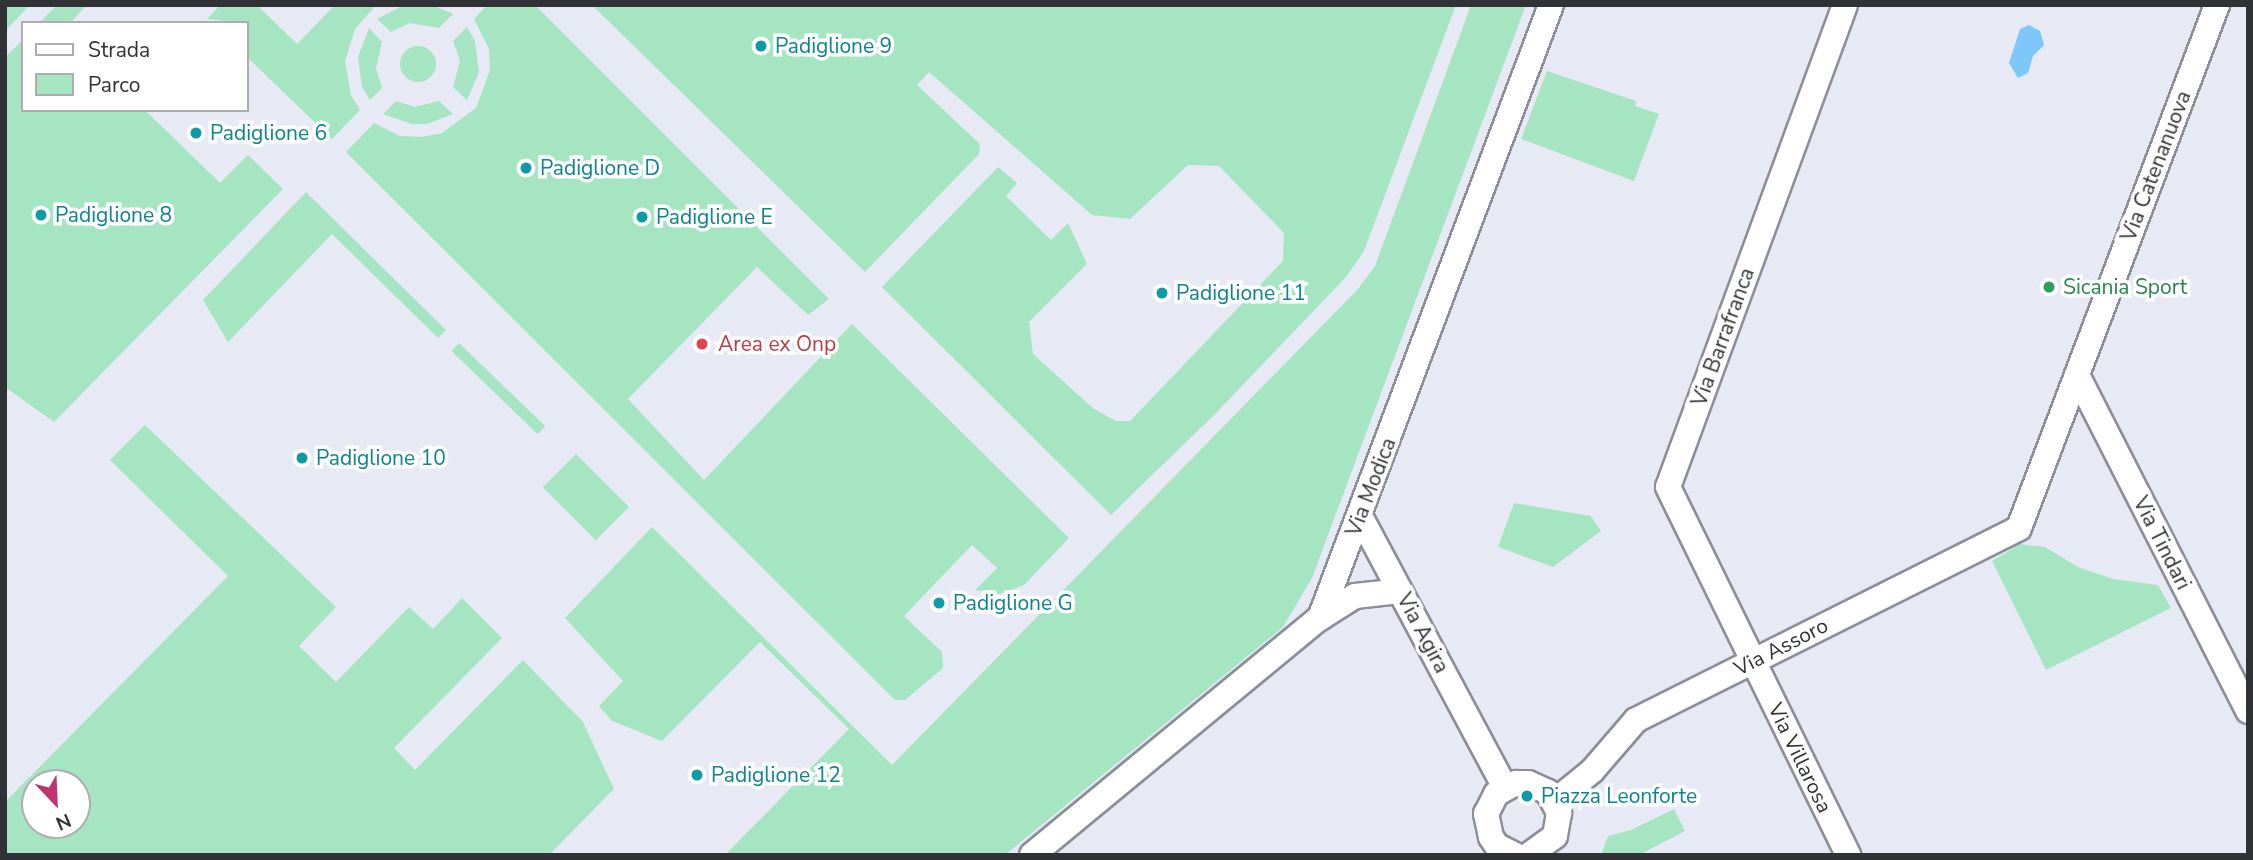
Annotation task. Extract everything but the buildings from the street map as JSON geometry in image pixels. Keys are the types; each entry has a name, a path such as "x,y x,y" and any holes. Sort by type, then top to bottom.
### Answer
{"street":[{"name":"Via Modica","path":"1032,855 1320,618 1551,5"},
{"name":"Via Barrafranca","path":"1752,662 1668,487 1846,5"},
{"name":"Via Catenanuova","path":"1986,544 2018,528 2217,5"},
{"name":"Via Tindari","path":"2077,375 2248,711"},
{"name":"Via Agira","path":"1360,516 1505,787"},
{"name":"Via Assoro","path":"1555,801 1592,771 1636,720 1986,544"},
{"path":"1320,618 1355,596 1400,591"},
{"name":"Via Villarosa","path":"1752,662 1847,855"},
{"path":"1516,783 1539,786 1555,801 1559,825 1547,846 1517,853 1486,826 1486,814 1496,794 1516,783"}],"green space":[{"path":"5,5 30,5 5,31"},
{"path":"57,5 87,5 72,21 41,21"},
{"path":"220,5 257,5 297,44 335,5 376,5 355,29 345,61 351,95 360,110 332,139 248,58 248,21 207,19"},
{"path":"404,5 432,5 453,14 439,28 410,23 391,32 377,19"},
{"path":"487,5 535,5 829,299 808,315 757,267 628,399 704,480 852,324 1069,538 1024,585 999,594 975,590 997,568 972,545 904,616 942,652 943,668 905,700 895,700 346,152 374,123 400,136 421,137 442,133 476,108 490,70 489,49 474,19"},
{"path":"592,5 1456,5 1364,251 1346,277 1215,414 1111,515 882,287 998,167 1017,183 1006,196 1051,240 1068,223 1087,264 1029,322 1033,354 1094,409 1116,421 1130,421 1283,261 1284,233 1219,166 1188,165 1130,219 1092,215 929,72 917,85 980,144 979,154 865,272"},
{"path":"1471,5 1526,5 1312,578 1283,627 1005,855 725,855 849,729 760,642 662,741 612,721 599,706 623,681 565,618 652,527 892,765 1358,289 1375,266"},
{"path":"467,27 475,41 479,72 467,100 453,87 460,61 453,41"},
{"path":"369,28 382,42 376,68 382,88 370,100 362,87 358,57"},
{"path":"21,42 21,112 147,112 220,183 248,155 283,189 54,422 5,387 5,57"},
{"path":"418,46 431,51 436,64 431,77 418,82 405,77 400,64 405,51"},
{"path":"1547,71 1636,101 1635,106 1659,114 1634,181 1521,139"},
{"path":"396,101 415,107 439,101 453,114 427,124 412,124 383,114"},
{"path":"306,192 446,330 438,338 332,234 228,342 203,300"},
{"path":"459,343 545,426 538,434 451,351"},
{"path":"145,425 336,607 299,646 336,682 409,607 433,629 462,598 502,638 394,748 415,770 523,660 583,722 614,789 549,855 5,855 5,802 21,786 21,839 91,839 91,769 38,769 228,576 110,460"},
{"path":"576,454 629,507 596,540 543,487"},
{"path":"1514,503 1591,516 1601,531 1553,567 1498,547"},
{"path":"2020,544 2045,547 2078,567 2113,579 2158,585 2171,608 2046,670 1992,561"},
{"path":"1674,809 1685,831 1639,855 1601,855 1608,836 1631,830"}],"water":[{"path":"2029,25 2040,31 2044,45 2033,56 2028,73 2018,78 2009,63 2020,29"}],"place":[{"name":"Padiglione 9","path":"761,46"},
{"name":"Padiglione 6","path":"196,133"},
{"name":"Padiglione D","path":"526,168"},
{"name":"Padiglione 8","path":"41,215"},
{"name":"Padiglione E","path":"642,217"},
{"name":"Sicania Sport","path":"2049,287"},
{"name":"Padiglione 11","path":"1162,293"},
{"name":"Area ex Onp","path":"702,344"},
{"name":"Padiglione 10","path":"302,458"},
{"name":"Padiglione G","path":"939,603"},
{"name":"Padiglione 12","path":"697,775"},
{"name":"Piazza Leonforte","path":"1527,796"}]}
